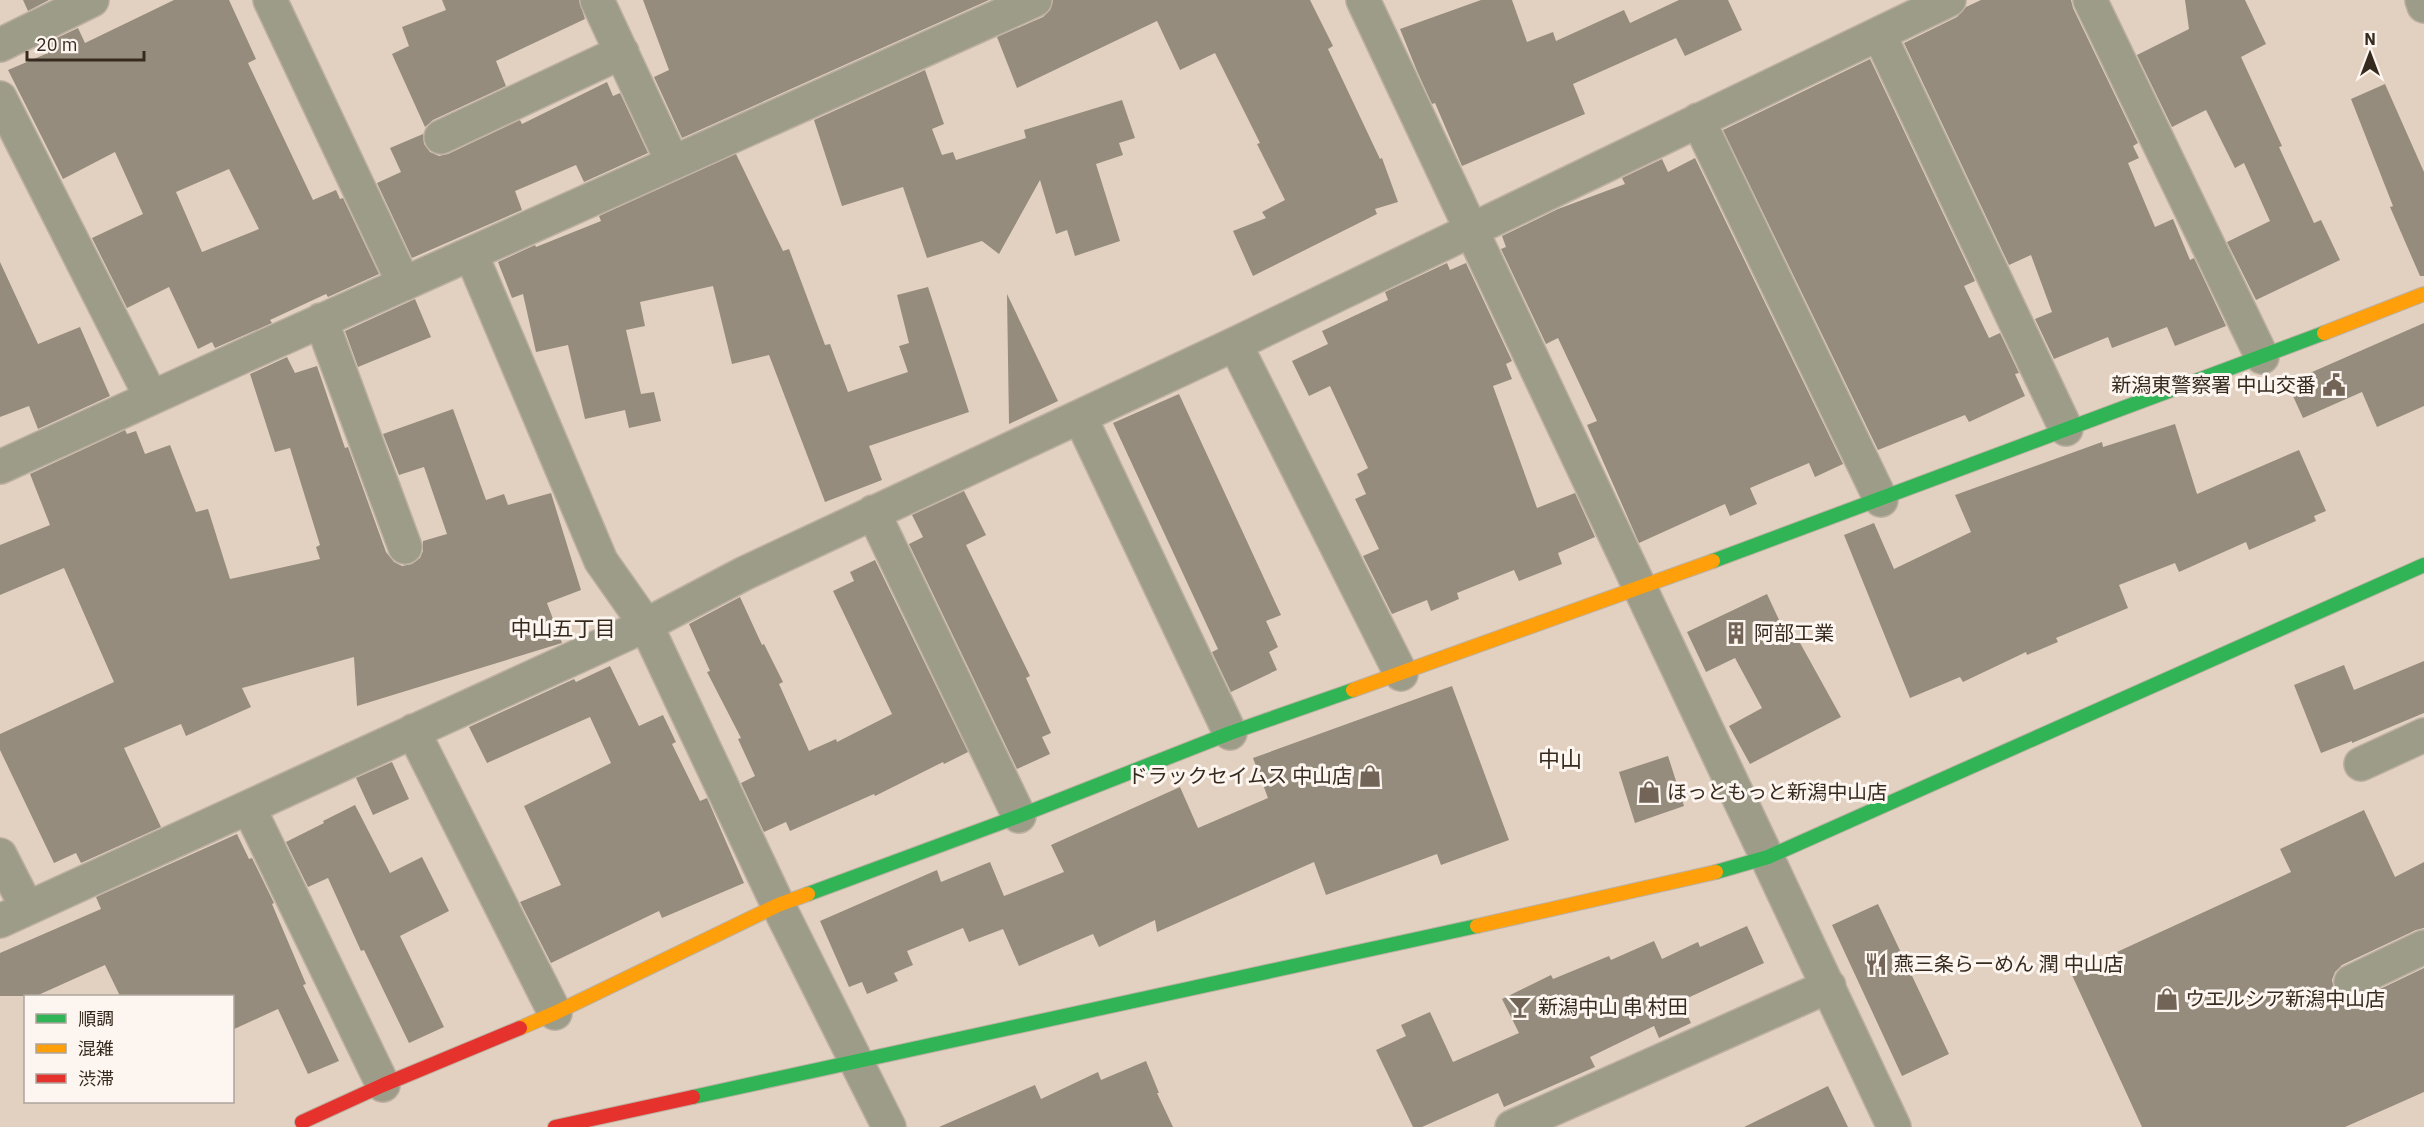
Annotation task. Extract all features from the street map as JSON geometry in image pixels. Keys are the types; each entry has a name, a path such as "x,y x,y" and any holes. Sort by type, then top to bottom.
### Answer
{"street":[{"path":"0,45 92,0"},
{"path":"270,0 404,284"},
{"path":"597,0 672,161"},
{"path":"0,466 672,161 978,12 1035,0"},
{"path":"1363,0 1894,1127"},
{"path":"0,855 13,914 646,625 745,573 1235,344 1698,120 1890,19 1949,0"},
{"path":"2090,0 2262,357"},
{"path":"2422,0 2424,6"},
{"path":"1890,19 2066,429"},
{"path":"441,137 622,52"},
{"path":"0,98 151,398"},
{"path":"1698,120 1881,500"},
{"path":"471,254 601,561 646,625 778,905 889,1127"},
{"path":"302,1122 383,1085 555,1013 778,905 1019,816 1230,733 1401,674 1881,500 2424,294"},
{"path":"321,320 405,547"},
{"path":"1235,344 1401,674"},
{"path":"1080,417 1230,733"},
{"path":"873,512 1019,816"},
{"path":"555,1127 1432,937 1730,869 1767,857 2424,565"},
{"path":"413,731 555,1013"},
{"path":"2361,764 2424,735"},
{"path":"249,808 383,1085"},
{"path":"2351,982 2424,947"},
{"path":"1512,1127 1828,986"}],"building":[{"path":"23,0 49,0 28,11"},
{"path":"174,0 229,0 256,59 248,63 313,200 336,190 340,199 343,198 379,274 328,297 326,294 270,320 272,323 215,348 212,342 198,349 169,287 127,308 92,238 143,214 115,152 63,179 8,70 48,53 44,44 78,28 85,43","holes":["229,169 259,229 202,252 176,192"]},
{"path":"442,0 579,0 585,19 496,61 506,86 433,120 425,127 392,54 409,46 402,27 446,10"},
{"path":"643,0 989,0 682,138 654,77 669,70"},
{"path":"1053,0 1310,0 1333,46 1328,49 1380,159 1382,158 1398,202 1375,209 1377,214 1253,276 1233,231 1266,218 1262,212 1285,200 1257,144 1260,143 1215,53 1180,70 1157,21 1017,88 997,37 1043,17 1050,10"},
{"path":"1481,0 1512,0 1527,42 1553,32 1556,41 1624,10 1630,23 1679,0 1728,0 1742,30 1685,56 1676,38 1573,84 1585,114 1462,166 1435,103 1432,104 1417,71 1400,29"},
{"path":"1981,0 2071,0 2138,143 2133,146 2139,158 2128,163 2155,227 2173,219 2190,260 2194,258 2226,326 2175,346 2167,327 2112,348 2108,337 2054,359 2035,319 2052,312 2031,255 2009,265 1904,43 1957,17 1966,7"},
{"path":"2185,0 2245,0 2266,44 2241,57 2314,223 2321,220 2340,260 2256,300 2227,242 2270,221 2244,163 2235,168 2206,110 2172,127 2137,55 2189,29"},
{"path":"1870,59 1975,281 1964,286 1989,338 2000,333 2019,373 2015,374 2025,396 1969,422 1965,415 1878,450 1723,130"},
{"path":"925,70 944,124 932,129 942,155 953,152 956,160 1026,138 1024,130 1122,100 1135,138 1119,143 1123,155 1096,164 1120,241 1075,256 1067,230 1056,234 1040,180 999,254 982,241 927,258 903,187 842,206 814,120"},
{"path":"607,82 613,96 620,93 648,153 584,182 576,165 515,191 522,210 412,258 377,183 401,172 390,148 423,134 424,144 430,152 439,156 448,154 520,120 522,124"},
{"path":"2385,84 2424,172 2424,276 2420,276 2390,207 2393,206 2351,99"},
{"path":"736,154 783,251 789,249 825,345 830,344 848,392 908,372 899,346 909,343 897,295 928,287 969,412 869,446 882,480 825,502 769,355 732,364 713,286 640,302 645,326 626,330 641,394 654,392 661,421 629,428 625,410 585,419 568,345 536,352 523,294 512,298 498,262 535,245 536,247 601,221 599,216"},
{"path":"1695,158 1843,464 1815,477 1809,463 1750,488 1757,504 1730,516 1725,504 1639,543 1587,425 1597,421 1558,338 1546,344 1501,249 1506,247 1502,236 1558,209 1625,184 1622,178 1662,159 1668,172"},
{"path":"0,262 38,344 80,327 110,396 38,429 29,406 0,417"},
{"path":"1447,263 1450,270 1466,263 1512,361 1506,364 1512,379 1493,386 1537,508 1575,493 1595,537 1558,553 1562,564 1519,581 1514,570 1457,593 1459,599 1431,611 1427,600 1392,614 1363,556 1379,549 1355,499 1366,494 1357,474 1368,468 1330,386 1309,396 1292,361 1328,344 1322,331 1388,300 1385,292"},
{"path":"1007,294 1058,401 1009,424"},
{"path":"415,299 431,337 358,367 345,331"},
{"path":"2424,323 2424,406 2377,427 2362,392 2303,418 2287,383"},
{"path":"287,357 295,373 317,366 345,448 348,447 386,552 394,562 402,566 412,564 420,558 423,541 447,534 424,467 399,475 383,434 453,409 486,500 504,494 508,505 551,493 581,590 547,603 562,643 357,706 354,657 242,688 251,707 186,736 181,724 124,748 161,827 81,863 76,853 54,863 0,750 0,734 114,682 64,568 0,595 0,545 50,525 30,474 125,430 127,434 136,431 145,454 170,445 196,512 208,509 230,579 320,559 316,547 320,545 290,448 275,452 250,374"},
{"path":"1179,394 1281,615 1266,621 1278,647 1269,652 1277,670 1231,692 1212,652 1218,649 1113,423"},
{"path":"2175,424 2197,494 2299,450 2326,511 2314,516 2316,521 2249,550 2246,542 2179,572 2175,563 2119,585 2128,608 2056,638 2058,642 2027,655 2026,652 1963,682 1960,677 1910,698 1844,535 1874,523 1894,569 1971,532 1955,495 2102,442 2103,447"},
{"path":"964,491 986,535 966,545 1030,676 1026,678 1051,733 1042,737 1050,754 1017,769 909,544 923,537 912,515"},
{"path":"875,560 968,752 875,796 874,794 790,831 786,822 764,832 741,783 755,776 738,739 741,738 707,672 710,671 689,624 740,597 762,645 764,644 783,682 779,684 809,751 836,739 837,742 892,714 833,591 854,581 850,572"},
{"path":"1767,594 1786,635 1794,632 1841,717 1750,764 1729,726 1762,708 1735,658 1706,672 1687,632"},
{"path":"2424,661 2424,713 2352,743 2352,741 2321,753 2294,685 2344,665 2354,690"},
{"path":"610,666 639,726 663,715 676,742 672,744 700,801 707,798 744,883 662,918 659,911 551,963 520,902 561,885 524,806 611,763 590,717 487,763 469,727 574,679 576,682"},
{"path":"1452,686 1509,840 1441,865 1437,854 1326,895 1314,862 1157,932 1155,920 1099,947 1093,934 1019,966 1003,929 969,942 963,928 907,951 913,965 894,973 898,981 867,994 862,982 849,987 820,921 937,870 941,882 990,862 1004,896 1064,872 1051,845 1180,787 1198,828 1268,798 1253,758"},
{"path":"1668,756 1684,806 1635,823 1619,772"},
{"path":"392,762 409,799 373,815 356,778"},
{"path":"355,805 390,873 422,857 449,911 400,936 444,1027 409,1043 364,950 361,951 328,878 308,887 286,842"},
{"path":"2364,810 2395,877 2424,862 2424,928 2342,965 2335,972 2332,980 2334,990 2341,998 2350,1001 2359,999 2424,968 2424,1092 2345,1127 2142,1127 2071,973 2291,872 2280,849"},
{"path":"237,834 249,859 252,858 274,903 272,904 306,984 303,985 339,1061 308,1074 278,1009 234,1029 234,995 120,995 105,965 38,995 0,996 0,953 101,909 96,897"},
{"path":"1878,904 1949,1054 1902,1076 1832,925"},
{"path":"1747,926 1764,963 1681,1001 1691,1023 1659,1038 1654,1026 1590,1057 1595,1067 1504,1107 1498,1093 1422,1127 1413,1127 1376,1050 1406,1036 1401,1025 1430,1012 1453,1062 1519,1033 1502,999 1551,975 1553,979 1609,956 1611,960 1654,941 1662,959 1698,942 1700,947"},
{"path":"1146,1061 1159,1093 1157,1093 1173,1127 939,1127 1035,1085 1041,1099 1098,1072 1101,1080"},
{"path":"1828,1086 1848,1127 1744,1127"}],"traffic: fast":[{"path":"1713,561 2324,333"},
{"path":"1716,872 1768,857 2424,565"},
{"path":"808,894 1019,816 1230,733 1353,690"},
{"path":"693,1097 1477,926"}],"traffic: slow":[{"path":"2324,333 2424,294"},
{"path":"1353,690 1713,561"},
{"path":"1477,926 1716,872"},
{"path":"520,1028 778,905 808,894"}],"traffic: jam":[{"path":"302,1122 383,1085 520,1028"},
{"path":"555,1127 693,1097"}],"place":[{"name":"新潟東警察署 中山交番","path":"2334,385"},
{"name":"阿部工業","path":"1736,633"},
{"name":"ドラックセイムス 中山店","path":"1370,776"},
{"name":"ほっともっと新潟中山店","path":"1649,792"},
{"name":"燕三条らーめん 潤 中山店","path":"1876,964"},
{"name":"ウエルシア新潟中山店","path":"2167,999"},
{"name":"新潟中山 串 村田","path":"1520,1007"}],"district":[{"name":"中山五丁目","path":"563,629"},
{"name":"中山","path":"1560,759"}]}
